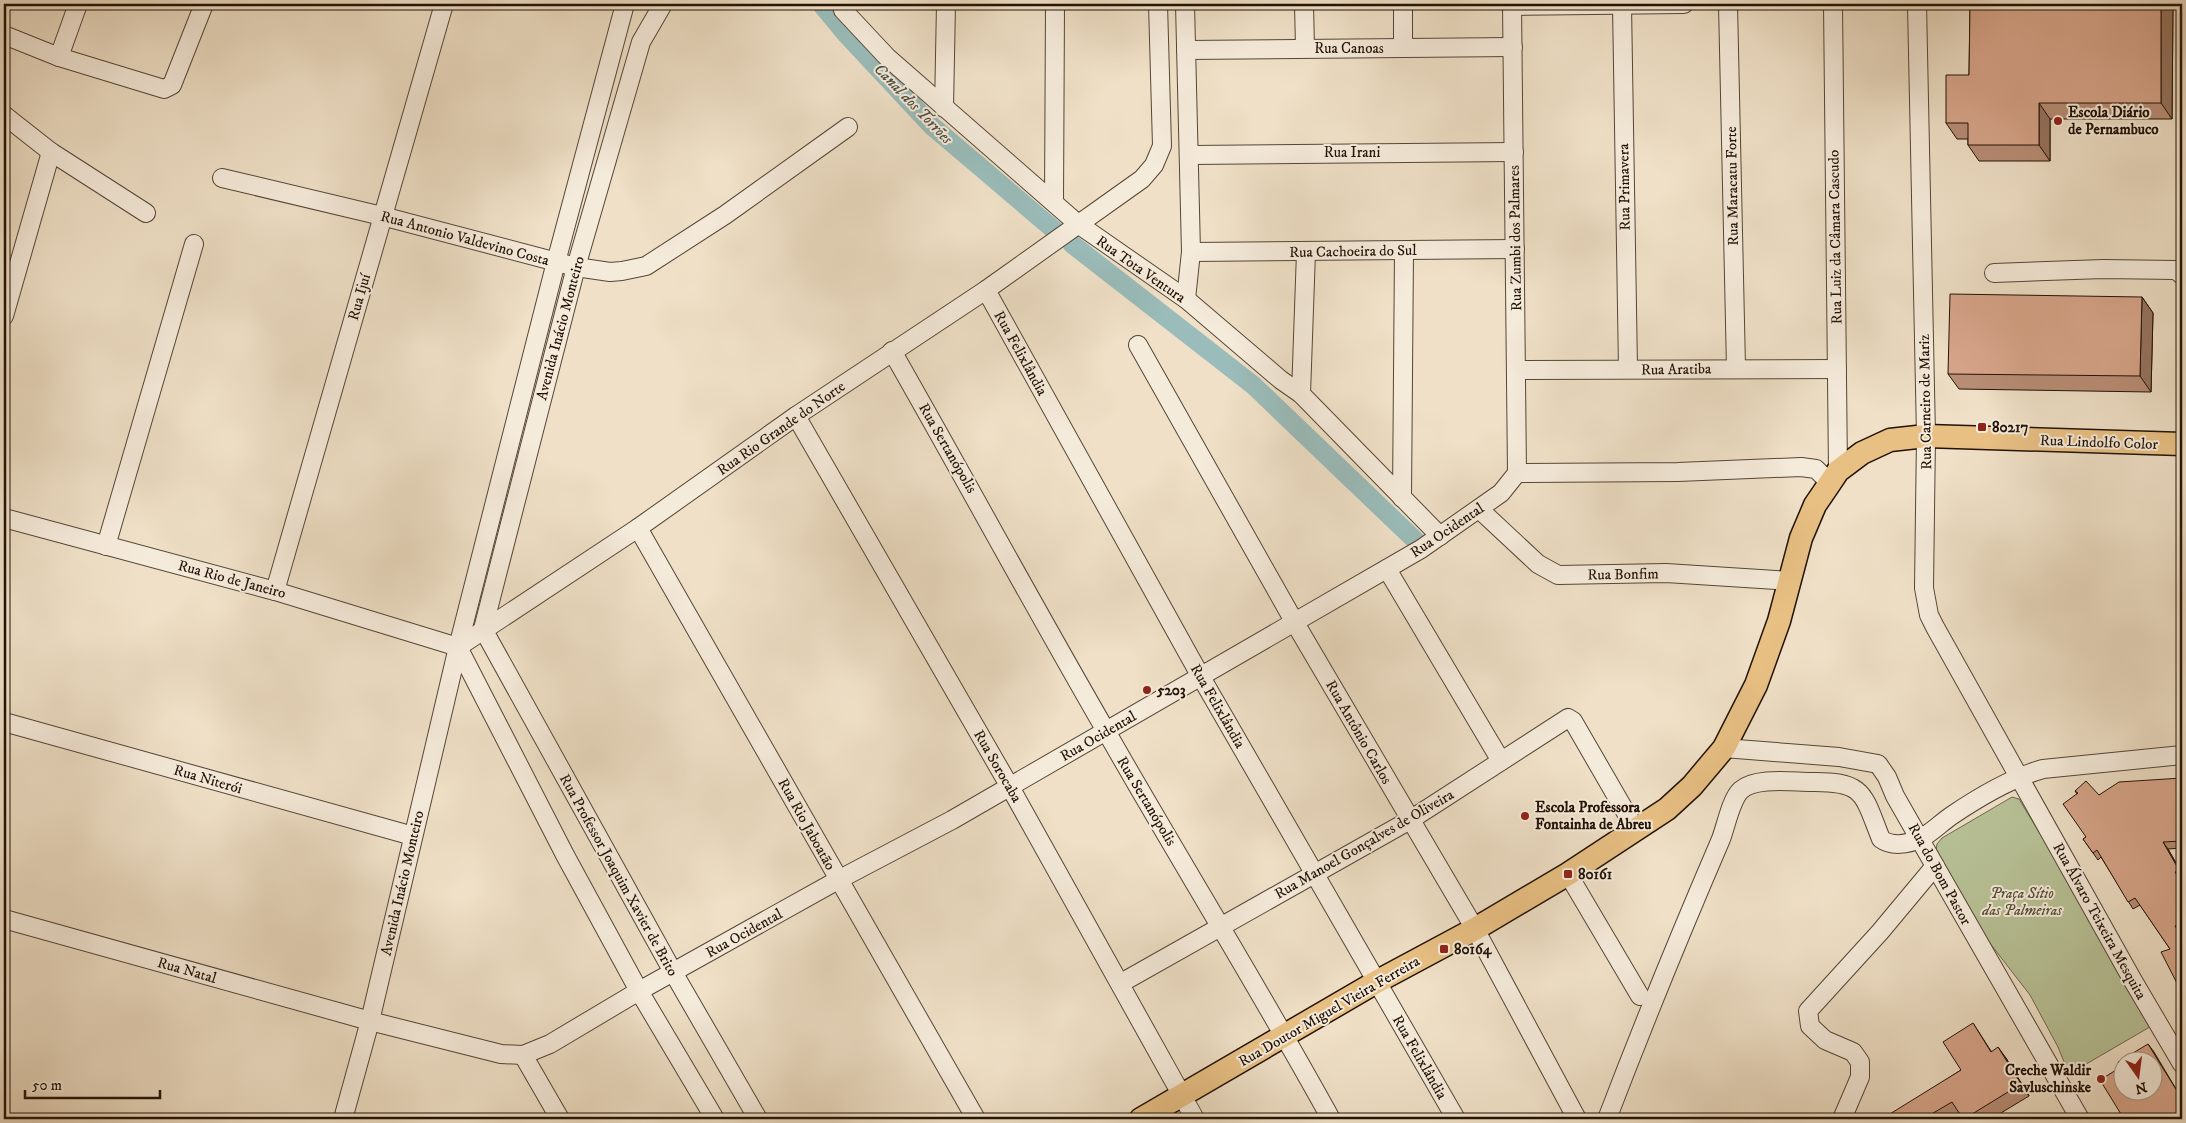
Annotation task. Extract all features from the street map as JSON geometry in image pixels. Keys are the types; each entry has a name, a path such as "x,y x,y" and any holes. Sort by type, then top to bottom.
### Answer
{"main road":[{"name":"Rua Lindolfo Color","path":"1926,436 2182,444"},
{"name":"Rua Doutor Miguel Vieira Ferreira","path":"1141,1119 1182,1097 1378,981 1568,874 1667,810 1692,786 1724,748 1756,685 1779,621 1801,538 1815,506 1834,477 1862,453 1890,440 1926,436"}],"street":[{"path":"58,57 78,4"},
{"path":"4,35 58,57 164,89 172,85 204,4"},
{"name":"Rua Ijuí","path":"275,591 444,4"},
{"name":"Avenida Inácio Monteiro","path":"343,1119 370,1021 458,647 556,262 625,4"},
{"name":"Avenida Inácio Monteiro","path":"483,629 576,267 641,42 663,4"},
{"name":"Rua Tota Ventura","path":"842,4 843,10 887,57 1078,224 1186,299 1281,380 1302,394 1440,536"},
{"path":"944,108 946,4"},
{"path":"1054,202 1055,4"},
{"name":"Rua Rio Grande do Norte","path":"483,629 638,528 796,416 986,290 1142,179 1154,165 1162,146 1158,4"},
{"path":"1185,4 1191,252 1186,299"},
{"path":"1304,4 1305,48"},
{"path":"1403,4 1403,48"},
{"path":"1512,5 1684,4"},
{"name":"Rua Maracatu Forte","path":"1728,4 1736,368"},
{"name":"Rua Luiz da Câmara Cascudo","path":"1833,4 1837,369 1834,477"},
{"name":"Rua Carneiro de Mariz","path":"1917,4 1926,436 1924,588 1929,615 2019,777"},
{"name":"Rua Zumbi dos Palmares","path":"1512,5 1517,473"},
{"name":"Rua Primavera","path":"1622,5 1628,369"},
{"name":"Rua Canoas","path":"1186,50 1513,46"},
{"path":"4,115 51,152 146,213"},
{"name":"Rua Antonio Valdevino Costa","path":"222,178 382,216 576,267 610,272 646,266 725,215 848,127"},
{"path":"4,316 51,152"},
{"name":"Rua Irani","path":"1190,155 1514,152"},
{"path":"106,546 194,244"},
{"name":"Rua Cachoeira do Sul","path":"1191,252 1515,249"},
{"path":"1402,498 1404,251"},
{"path":"1302,394 1306,252"},
{"path":"1994,273 2103,269 2176,270 2182,275"},
{"name":"Rua Felixlândia","path":"986,290 1201,677 1456,1119"},
{"name":"Rua Antônio Carlos","path":"1138,345 1295,623 1475,928 1577,1119"},
{"name":"Rua Sertanópolis","path":"892,351 985,513 1106,731 1285,1035 1331,1119"},
{"name":"Rua Aratiba","path":"1516,370 1837,369"},
{"name":"Rua Sorocaba","path":"796,416 1010,787 1121,983 1195,1119"},
{"path":"1517,473 1678,472 1801,467 1816,469 1834,477"},
{"name":"Rua Ocidental","path":"370,1021 501,1054 523,1055 550,1044 638,991 838,880 952,820 1387,569 1480,509 1501,493 1517,473"},
{"name":"Rua Bonfim","path":"1480,509 1538,564 1558,575 1666,573 1791,581"},
{"name":"Rua Rio de Janeiro","path":"4,518 275,591 458,647"},
{"name":"Rua Rio Jaboatão","path":"638,528 976,1119"},
{"path":"1387,569 1501,761"},
{"path":"483,629 458,647 565,855 638,991 715,1119"},
{"name":"Rua Professor Joaquim Xavier de Brito","path":"483,629 673,972 758,1119"},
{"name":"Rua Manoel Gonçalves de Oliveira","path":"1121,983 1410,820 1568,718 1573,720 1636,830"},
{"name":"Rua Niterói","path":"4,722 412,836"},
{"name":"Rua do Bom Pastor","path":"1724,748 1839,757 1878,764 2080,1119"},
{"path":"1607,1119 1651,1002 1722,837 1736,796 1741,790 1770,781 1839,783 1859,791 1866,799 1881,839 1893,845 1920,838 1952,816 2019,777 2043,769 2182,755"},
{"name":"Rua Álvaro Teixeira Mesquita","path":"2019,777 2182,1064"},
{"path":"1842,1119 1860,1077 1860,1062 1853,1052 1825,1040 1810,1026 1808,1011 1880,932 1935,866"},
{"path":"1568,874 1640,996"},
{"name":"Rua Natal","path":"4,919 370,1021"},
{"path":"523,1055 560,1119"}],"green space":[{"name":"Praça Sítio das Palmeiras","path":"2012,797 2019,799 2155,1024 2069,1074 2058,1047 2030,995 1982,933 1936,850 1937,844 1942,838"}],"building":[{"path":"1970,4 2161,4 2161,103 2039,103 2039,145 1968,145 1968,123 1946,123 1946,75 1969,75"},
{"path":"1950,294 2142,297 2140,376 1948,374"},
{"path":"2182,778 2182,841 2163,842 2179,870 2175,872 2182,882 2182,922 2175,926 2182,936 2182,993 2161,952 2170,949 2135,898 2128,902 2097,850 2093,853 2083,839 2086,837 2063,804 2078,793 2075,791 2086,781 2099,795 2119,782"},
{"path":"1973,1023 1991,1052 1998,1047 2021,1084 1964,1119 1952,1102 1923,1119 1886,1119 1885,1117 1961,1070 1943,1042"},
{"path":"2148,1044 2152,1050 2138,1050"},
{"path":"2164,1070 2182,1099 2182,1119 2124,1119 2100,1080 2114,1071 2114,1100 2164,1100"},
{"path":"2035,1113 2039,1119 2026,1119"}],"waterway":[{"name":"Canal dos Torrões","path":"821,4 846,34 932,126 1059,234"},
{"path":"1072,244 1253,385 1416,541"}],"place":[{"name":"Escola Diário de Pernambuco","path":"2058,121"},
{"name":"80217","path":"1982,427"},
{"name":"5203","path":"1147,690"},
{"name":"Escola Professora Fontainha de Abreu","path":"1525,816"},
{"name":"80161","path":"1568,874"},
{"name":"80164","path":"1444,949"},
{"name":"Creche Waldir Savluschinske","path":"2101,1079"}]}
